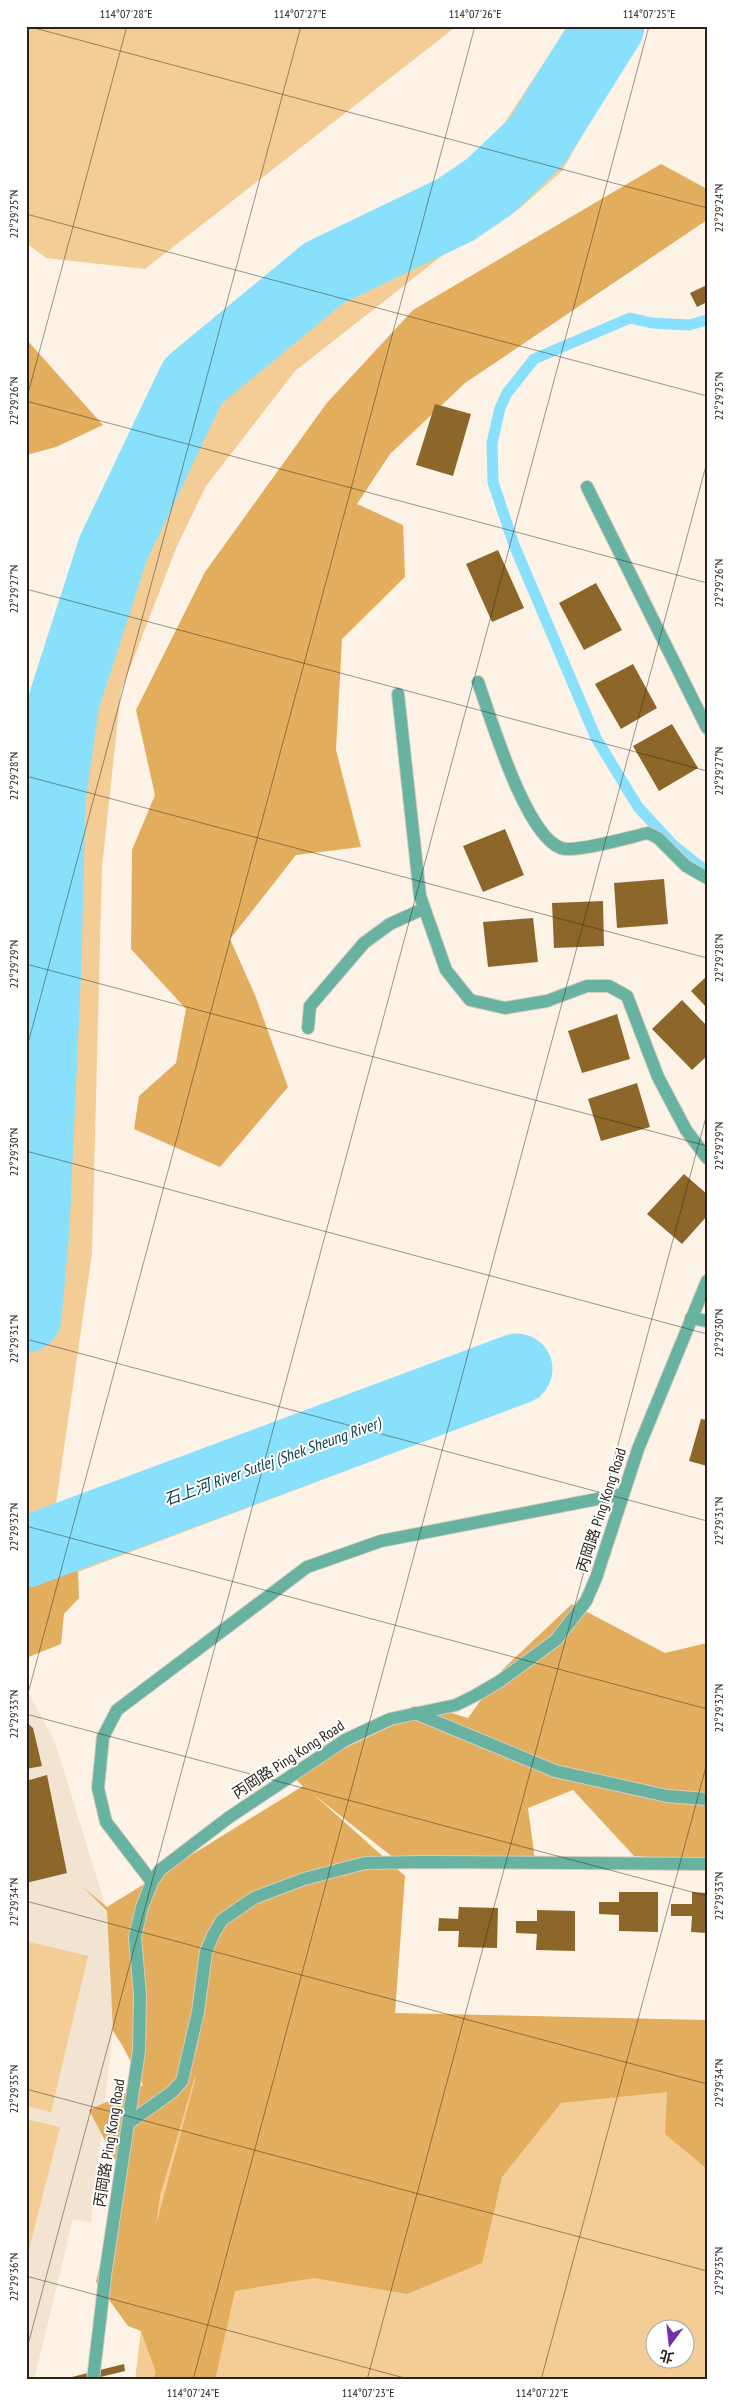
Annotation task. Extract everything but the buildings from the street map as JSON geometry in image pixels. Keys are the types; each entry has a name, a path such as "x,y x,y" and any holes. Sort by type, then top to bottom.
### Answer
{"street":[{"path":"587,487 707,728"},
{"path":"478,682 518,792 546,838 562,848 594,845 648,833 658,838 686,866 707,878"},
{"path":"398,694 423,910 446,970 470,1000 505,1008 547,1001 587,986 609,986 627,996 658,1077 686,1130 707,1158"},
{"path":"308,1028 310,1006 364,943 390,924 423,910"},
{"name":"丙岡路 Ping Kong Road","path":"93,2380 106,2268 130,2122 139,2051 140,1995 135,1937 142,1907 152,1882 160,1870 228,1818 345,1740 390,1719 456,1705 500,1681 556,1640 571,1623 589,1593 638,1449 707,1281"},
{"path":"691,1318 707,1321"},
{"path":"152,1882 106,1822 98,1788 103,1737 117,1710 307,1567 381,1541 623,1494"},
{"path":"415,1713 554,1771 667,1796 707,1799"},
{"path":"130,2122 172,2092 182,2081 198,2012 206,1952 213,1934 222,1920 254,1898 304,1878 365,1863 707,1864"}],"shaded area":[{"path":"26,26 457,26 145,269 46,258 26,243"},
{"path":"568,26 644,26 562,171 519,209 448,251 295,371 206,486 177,546 121,691 102,867 92,1253 55,1511 512,1346 541,1397 78,1572 54,1558 26,1593 26,934 34,746 79,578 114,491 177,379 317,263 401,221 490,145"},
{"path":"661,164 707,189 707,220 465,383 390,454 357,504 403,525 405,577 342,639 336,750 361,847 296,855 230,939 255,995 288,1087 220,1167 134,1129 139,1096 176,1063 186,1009 131,949 132,850 155,795 136,710 205,572 326,404 413,310"},
{"path":"26,339 103,425 56,447 26,455"},
{"path":"54,1558 78,1572 79,1598 64,1614 61,1644 26,1658 26,1588"},
{"path":"572,1604 665,1653 707,1643 707,1861 634,1856 573,1790 528,1808 535,1860 404,1866 313,1794 405,1876 395,2013 707,2020 707,2169 665,2134 667,2092 561,2103 502,2177 482,2263 407,2294 314,2278 235,2291 215,2380 153,2380 156,2373 141,2331 128,2326 96,2282 121,2171 89,2110 143,2085 113,2031 107,1911 83,1887 107,1907 303,1786 290,1774 432,1707 468,1718 503,1669","holes":["196,2077 156,2225 160,2196"]},
{"path":"26,1688 55,1742 107,1911 113,2031 91,2223 73,2219 34,2380 26,2380"},
{"path":"26,1941 88,1956 51,2112 26,2106"},
{"path":"203,2051 707,2071 707,2380 135,2380 156,2207"},
{"path":"26,2119 60,2127 26,2262"}],"waterway":[{"name":"石上河 River Sutlej (Shek Sheung River)","path":"26,1317 34,1229 46,962 50,799 64,701 113,549 193,381 324,273 455,210 489,187 537,141 609,26"},
{"path":"707,320 689,325 652,323 630,318 534,359 507,393 500,408 492,443 493,482 514,545 596,738 638,807 673,845 707,872"},
{"name":"石上河 River Sutlej (Shek Sheung River)","path":"26,1552 517,1369"}]}
